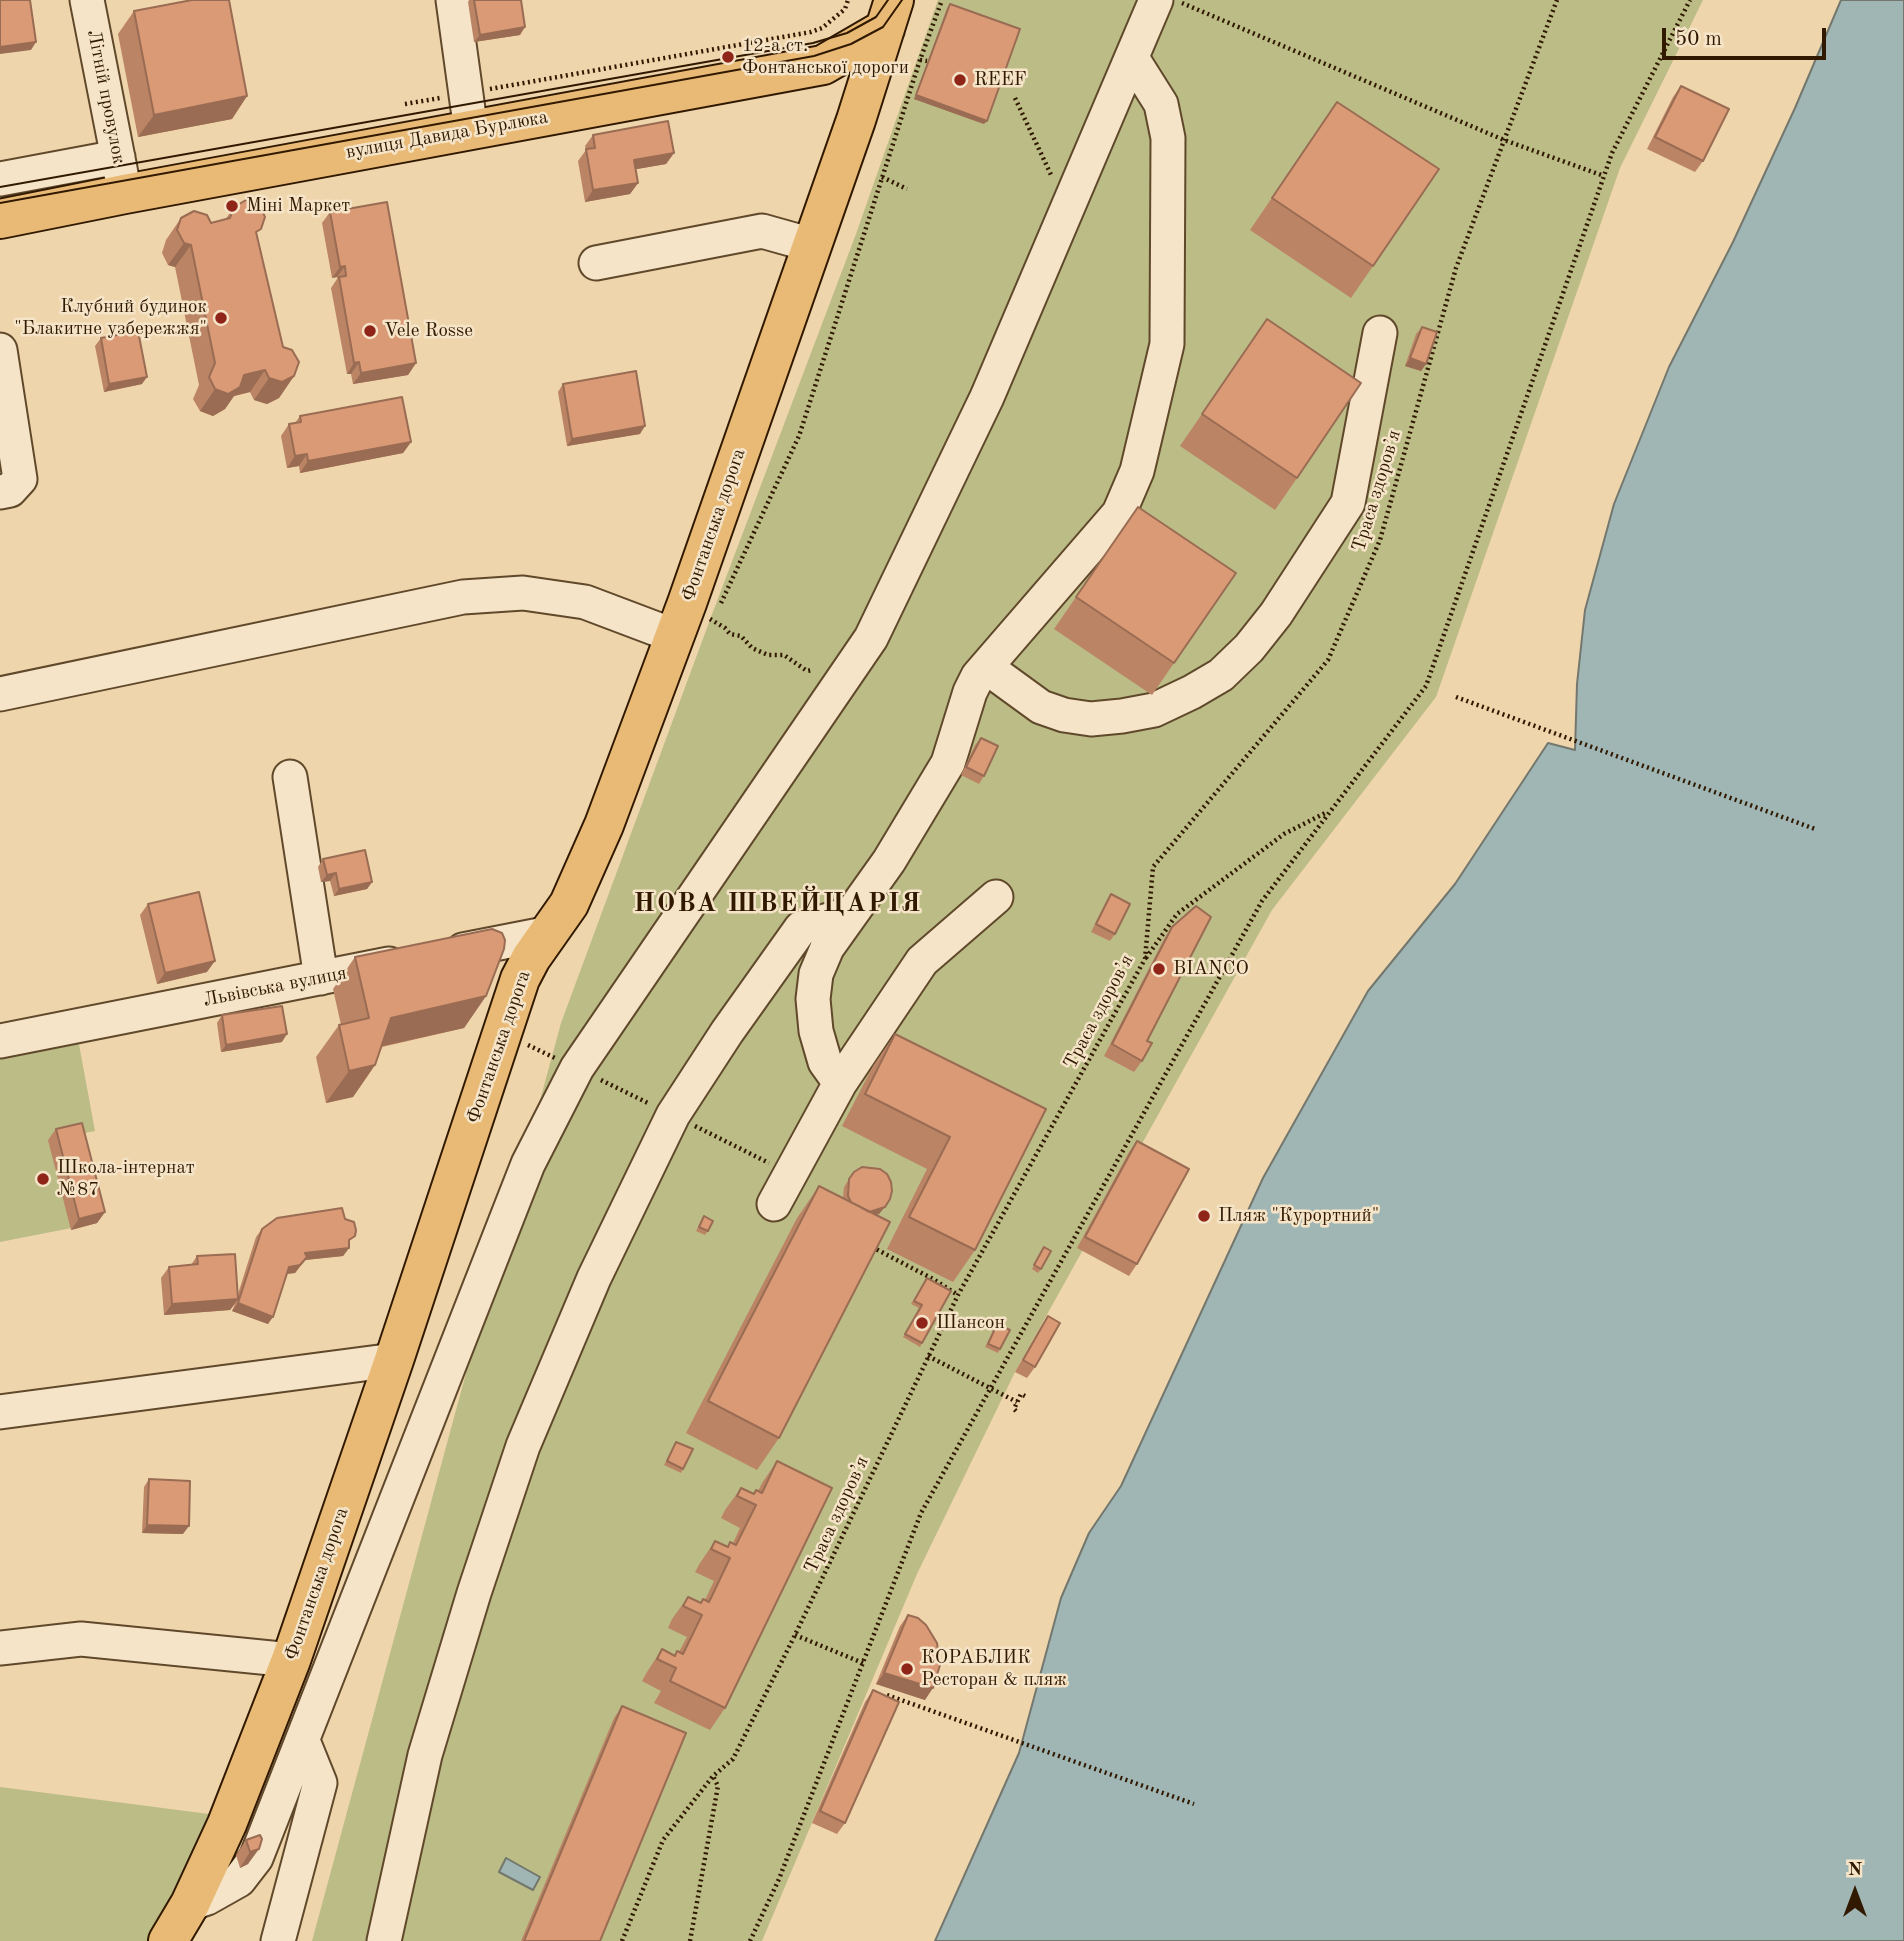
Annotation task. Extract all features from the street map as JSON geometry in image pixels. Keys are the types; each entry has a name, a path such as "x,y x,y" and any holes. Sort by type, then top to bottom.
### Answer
{"main road":[{"name":"вулиця Давида Бурлюка","path":"0,219 824,65 890,15"},
{"name":"Фонтанська дорога","path":"168,1941 190,1904 227,1824 291,1660 520,979 531,958 569,904 584,874 681,619 856,120 890,15"},
{"path":"824,65 836,75 856,120"}],"street":[{"name":"Літній провулок","path":"87,0 125,194"},
{"path":"453,0 471,131"},
{"path":"190,1904 239,1880 256,1858 528,1164 577,1068 871,638 987,397 1156,0"},
{"path":"840,1083 825,1062 816,1031 813,999 816,974 827,948 889,861 948,763 970,692 978,676 1119,513 1140,458 1167,344 1168,138 1161,104 1132,58"},
{"path":"0,179 118,157"},
{"path":"596,263 762,232 812,245"},
{"path":"986,667 1041,707 1064,715 1091,719 1154,709 1221,675 1250,648 1276,614 1348,503 1380,333"},
{"path":"0,350 20,479 10,490 0,492"},
{"path":"0,694 463,597 523,593 681,619"},
{"path":"289,776 321,978"},
{"path":"774,1205 779,1168 922,961 996,897"},
{"path":"384,1941 425,1755 474,1593 523,1446 594,1278 673,1115 735,1021 801,928 849,914"},
{"name":"Львівська вулиця","path":"0,1041 550,933"},
{"path":"0,1412 394,1360"},
{"path":"0,1648 81,1639 291,1660"},
{"path":"278,1941 320,1783 303,1741"},
{"path":"227,1824 237,1843 248,1846 257,1844 267,1833"}],"path":[{"path":"405,104 811,32 822,29 845,9 848,0"},
{"path":"1175,0 1504,140 1604,176"},
{"name":"Траса здоров’я","path":"622,1941 663,1840 713,1776 733,1759 958,1295 1145,959 1153,867 1328,660 1380,540 1456,268 1557,0"},
{"path":"750,1941 779,1879 921,1513 1262,901 1426,687 1612,153 1690,0"},
{"path":"920,60 927,61"},
{"path":"1015,99 1068,208"},
{"path":"882,177 907,189"},
{"path":"681,619 725,628 730,634 741,636 752,648 768,655 784,655 807,671 813,670"},
{"path":"1455,697 1815,829"},
{"path":"1145,959 1177,914 1284,834 1331,810"},
{"path":"530,1037 527,1045 562,1062"},
{"path":"864,1243 958,1295"},
{"path":"928,1356 1017,1402"},
{"path":"1016,1411 1014,1409 1021,1394 1025,1396"},
{"path":"795,1635 863,1663"},
{"path":"887,1695 1194,1804"},
{"path":"690,1941 718,1786 713,1776"}],"green space":[{"path":"938,0 1703,0 1620,168 1436,697 1272,910 1015,1372 917,1574 762,1941 312,1941 561,1023 856,234"},
{"name":"Школа-інтернат №87","path":"78,1039 95,1131 74,1135 97,1223 0,1242 0,1053"},
{"path":"0,1787 209,1814 200,1849 147,1941 0,1941"}],"water":[{"path":"1841,0 1904,0 1904,1941 935,1941 1019,1753 1061,1598 1089,1533 1121,1486 1263,1178 1368,991 1455,884 1548,743 1575,750 1577,684 1585,610 1614,504 1669,367 1733,242"},
{"path":"506,1858 540,1877 533,1890 499,1872"}],"building":[{"path":"0,0 30,0 36,42 0,47"},
{"path":"192,0 229,0 247,96 154,115 134,11"},
{"path":"474,0 521,0 525,27 480,35"},
{"name":"REEF","path":"950,4 1020,29 987,121 916,95"},
{"path":"1681,86 1729,109 1703,161 1655,137"},
{"path":"1337,102 1439,169 1373,266 1272,198"},
{"path":"668,121 674,153 634,160 638,183 593,190 586,149 595,148 593,135"},
{"name":"Клубний будинок \"Блакитне узбережжя\"","path":"246,200 259,204 265,217 261,229 256,232 283,347 292,350 299,362 294,376 282,382 269,378 265,370 244,375 240,387 228,394 215,389 209,377 215,363 191,245 184,243 177,230 181,218 194,211 207,215 211,223 230,218 234,207"},
{"name":"Vele Rosse","path":"387,202 416,363 361,373 359,362 354,363 339,277 346,276 345,266 340,267 330,212"},
{"path":"1267,319 1361,383 1297,478 1202,414"},
{"path":"1422,327 1437,332 1426,364 1410,358"},
{"path":"138,331 147,377 109,384 101,338"},
{"path":"636,371 645,426 572,439 563,384"},
{"path":"402,397 411,442 308,461 307,454 295,456 289,424 301,422 300,416"},
{"path":"1138,507 1236,573 1174,663 1076,597"},
{"path":"981,738 998,746 984,776 966,767"},
{"path":"365,850 372,882 339,889 336,873 327,875 323,859"},
{"path":"199,892 215,961 165,973 148,904"},
{"path":"1111,894 1130,904 1115,934 1096,924"},
{"path":"1196,906 1211,917 1147,1041 1152,1043 1142,1061 1112,1044 1172,927"},
{"path":"492,929 502,933 505,940 486,996 391,1018 375,1065 349,1071 339,1025 369,1018 355,957"},
{"path":"282,1006 287,1034 226,1045 222,1015"},
{"path":"895,1034 1046,1109 975,1250 909,1217 950,1137 865,1094"},
{"path":"82,1123 105,1212 79,1219 56,1129"},
{"path":"1137,1141 1189,1169 1137,1264 1085,1237"},
{"path":"862,1167 880,1169 887,1174 892,1191 885,1207 869,1212 851,1202 848,1196 849,1179"},
{"path":"819,1186 890,1222 779,1438 708,1401"},
{"path":"342,1208 345,1219 354,1222 356,1230 355,1236 349,1240 349,1248 305,1253 307,1257 300,1265 289,1267 273,1317 238,1303 262,1229 277,1218"},
{"path":"704,1216 713,1221 708,1231 699,1227"},
{"path":"1044,1247 1051,1251 1041,1269 1034,1265"},
{"path":"235,1254 238,1299 172,1304 169,1267 198,1264 197,1256"},
{"name":"Шансон","path":"927,1278 951,1291 922,1343 905,1334 922,1305 914,1301"},
{"path":"1048,1316 1060,1323 1035,1367 1023,1360"},
{"path":"997,1324 1010,1330 1000,1349 988,1344"},
{"path":"676,1442 693,1449 683,1469 667,1461"},
{"path":"777,1461 832,1488 725,1708 670,1681 676,1668 657,1659 662,1649 675,1656 677,1651 683,1654 702,1615 683,1606 688,1597 701,1603 703,1599 709,1602 730,1558 711,1549 715,1541 728,1547 730,1542 736,1545 756,1505 737,1496 741,1488 754,1494 756,1490 762,1493"},
{"path":"149,1479 190,1481 189,1526 147,1525"},
{"name":"КОРАБЛИК Ресторан & пляж","path":"908,1615 918,1618 926,1625 937,1643 940,1665 933,1688 884,1673"},
{"path":"873,1690 899,1702 845,1823 820,1811"},
{"path":"622,1706 686,1733 600,1941 524,1941"},
{"path":"260,1835 262,1839 259,1849 250,1852 246,1840"}],"tram line":[{"path":"0,187 813,43 847,33 876,17 888,0"},
{"path":"0,203 814,56 851,44 883,27 902,0"}],"place":[{"name":"12-а ст. Фонтанської дороги","path":"728,57"},
{"name":"REEF","path":"960,80"},
{"name":"Міні Маркет","path":"232,206"},
{"name":"Клубний будинок \"Блакитне узбережжя\"","path":"221,318"},
{"name":"Vele Rosse","path":"370,331"},
{"name":"BIANCO","path":"1159,969"},
{"name":"Школа-інтернат №87","path":"43,1179"},
{"name":"Пляж \"Курортний\"","path":"1204,1216"},
{"name":"Шансон","path":"922,1323"},
{"name":"КОРАБЛИК Ресторан & пляж","path":"907,1669"}],"district":[{"name":"НОВА ШВЕЙЦАРІЯ","path":"778,904"}]}
